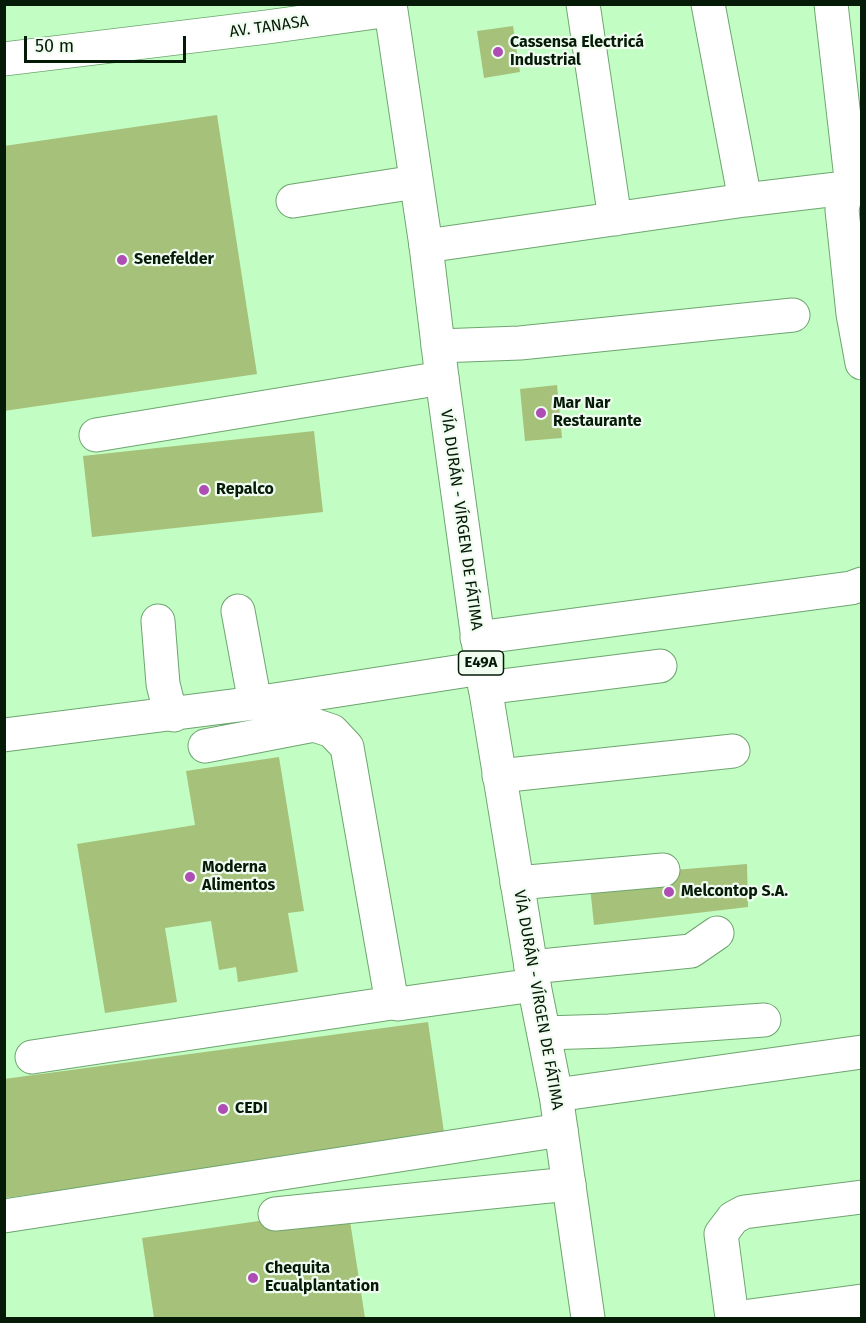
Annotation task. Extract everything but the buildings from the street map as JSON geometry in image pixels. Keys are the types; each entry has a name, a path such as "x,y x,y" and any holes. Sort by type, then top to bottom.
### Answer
{"street":[{"path":"583,4 615,219"},
{"path":"708,4 745,200"},
{"path":"831,4 857,187"},
{"name":"AV. TANASA","path":"4,60 267,27 390,7"},
{"name":"VÍA DURÁN - VÍRGEN DE FÁTIMA","path":"390,7 426,246 481,665 532,976 556,1095 588,1318"},
{"path":"293,201 416,182"},
{"path":"426,246 745,200 857,187"},
{"path":"857,187 844,200 842,210 857,314 861,363"},
{"path":"438,346 519,344 792,315"},
{"path":"96,435 442,378"},
{"path":"4,735 174,715 481,665 851,588 861,584"},
{"path":"238,611 255,703"},
{"path":"158,621 163,684 174,715"},
{"path":"481,665 660,666"},
{"path":"205,746 314,724 332,730 348,747 392,1003"},
{"path":"500,776 733,751"},
{"path":"517,883 663,870"},
{"path":"32,1057 392,1003 398,1004 532,976 690,951 717,933"},
{"path":"544,1033 609,1031 764,1020"},
{"path":"556,1095 861,1052"},
{"path":"4,1216 561,1130"},
{"path":"275,1214 569,1184"},
{"path":"861,1197 744,1212 733,1218 721,1234 734,1318 861,1301"}],"place":[{"name":"Cassensa Electricá Industrial","path":"498,52"},
{"name":"Senefelder","path":"122,260"},
{"name":"Mar Nar Restaurante","path":"541,413"},
{"name":"Repalco","path":"204,490"},
{"name":"Moderna Alimentos","path":"190,877"},
{"name":"Melcontop S.A.","path":"669,892"},
{"name":"CEDI","path":"223,1109"},
{"name":"Chequita Ecualplantation","path":"253,1278"}]}
